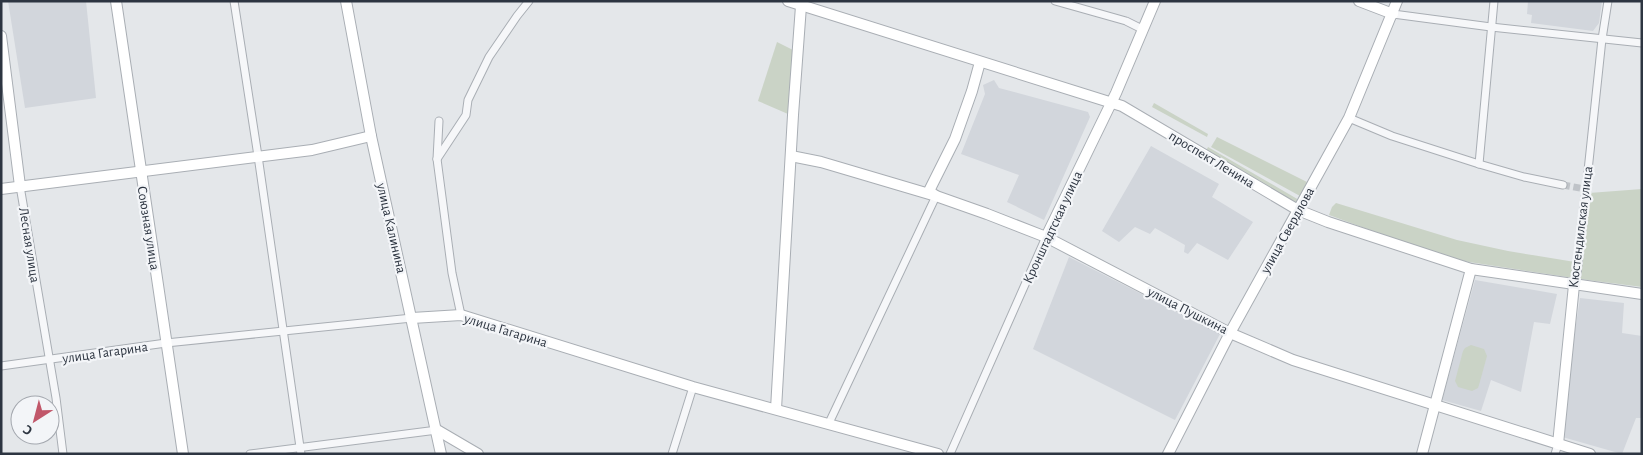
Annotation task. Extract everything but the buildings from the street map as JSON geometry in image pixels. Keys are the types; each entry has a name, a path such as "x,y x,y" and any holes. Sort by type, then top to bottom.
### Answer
{"street":[{"name":"Союзная улица","path":"116,1 183,454"},
{"path":"234,1 284,331 300,451"},
{"name":"улица Калинина","path":"346,1 371,136 441,454"},
{"path":"437,160 466,115 468,100 489,57 516,16 529,1"},
{"name":"проспект Ленина","path":"788,1 1122,106 1298,210 1328,222 1471,269 1642,294"},
{"path":"1055,1 1126,21 1142,29"},
{"name":"Кронштадтская улица","path":"950,454 1046,238 1112,102 1155,1"},
{"path":"1359,1 1393,14 1491,28 1642,43"},
{"name":"улица Свердлова","path":"1168,454 1230,333 1349,118 1397,1"},
{"path":"1479,164 1494,1"},
{"name":"Кюстендилская улица","path":"1557,449 1572,292 1577,274 1602,39 1608,1"},
{"path":"776,409 801,6"},
{"name":"Лесная улица","path":"1,36 20,186 63,454"},
{"path":"829,423 936,196 928,191 955,139 980,62"},
{"path":"1349,118 1392,136 1479,164 1524,177 1563,185"},
{"path":"439,121 437,160 452,274 460,315"},
{"path":"1,189 312,150 371,136"},
{"name":"улица Пушкина","path":"792,156 821,162 936,196 1046,238 1230,333 1293,360 1435,404 1557,449 1590,454"},
{"path":"1422,454 1471,269"},
{"name":"улица Гагарина","path":"1,366 166,343 412,318 460,315 693,387 938,454"},
{"path":"672,454 693,387"},
{"path":"250,454 300,451 437,430 478,454"}],"shaded area":[{"path":"8,1 86,1 96,98 25,108"},
{"path":"1528,1 1602,1 1599,23 1593,31 1531,23 1532,15 1527,14"},
{"path":"777,42 795,51 788,114 758,101"},
{"path":"994,80 999,88 1088,112 1090,117 1044,220 1007,202 1019,175 961,154 985,94 983,85"},
{"path":"1154,103 1208,134 1207,137 1152,107"},
{"path":"1217,137 1307,182 1300,196 1211,147"},
{"path":"1151,146 1219,184 1212,197 1253,222 1228,260 1197,243 1188,254 1184,252 1185,245 1155,228 1150,234 1135,227 1119,242 1102,231"},
{"path":"1208,147 1299,200 1297,203 1205,153"},
{"path":"1642,189 1642,287 1580,279 1589,193"},
{"path":"1336,203 1457,240 1575,262 1574,278 1441,256 1329,215"},
{"path":"1069,257 1220,334 1175,420 1033,349"},
{"path":"1475,280 1557,294 1550,324 1534,322 1521,392 1491,380 1481,411 1442,400"},
{"path":"1580,298 1624,303 1622,333 1642,336 1642,418 1636,418 1622,454 1559,436"},
{"path":"1471,345 1484,349 1487,356 1478,388 1472,391 1458,387 1455,381 1463,351"}],"tunnel":[{"path":"1563,185 1585,189"}]}
